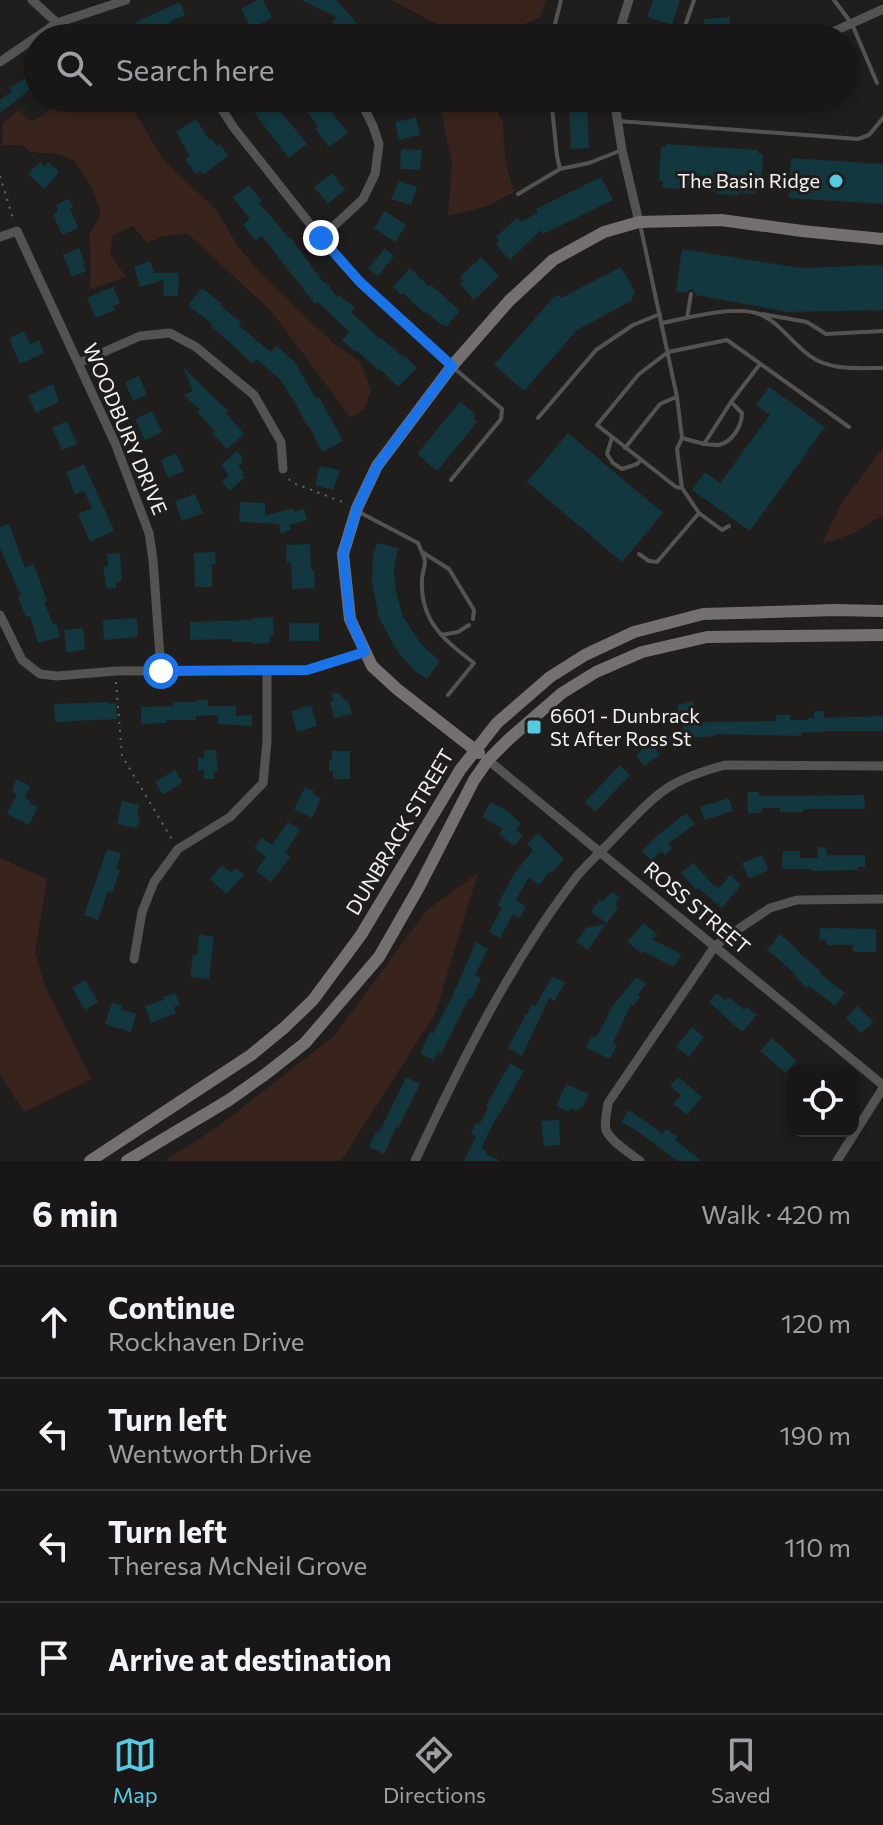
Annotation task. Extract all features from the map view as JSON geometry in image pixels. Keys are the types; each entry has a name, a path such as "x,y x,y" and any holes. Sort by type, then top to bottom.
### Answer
{"main road":[{"path":"488,760 372,666 350,619 343,554 357,509 377,466 452,366 509,301 553,260 604,232 639,222 721,220 883,239"},
{"name":"DUNBRACK STREET","path":"90,1161 251,1055 313,1000 361,935 475,750 497,723 550,677 585,655 634,632 703,614 883,611"},
{"name":"DUNBRACK STREET","path":"127,1161 229,1100 296,1051 315,1032 379,957 474,780 488,760 562,693 596,672 642,652 707,637 883,635"}],"street":[{"path":"32,0 57,23 126,0"},
{"path":"622,23 629,0"},
{"path":"852,24 883,9"},
{"path":"0,62 24,46"},
{"path":"224,112 321,238 360,282 452,366"},
{"path":"321,238 363,199 375,174 379,144 367,112"},
{"path":"616,112 639,222"},
{"path":"0,237 17,231"},
{"name":"WOODBURY DRIVE","path":"17,231 115,443 149,533 161,671"},
{"path":"79,363 140,336 170,333 196,347 254,395 281,442 283,469"},
{"path":"0,615 4,633 22,660 40,674 57,676 116,671 307,670 365,652"},
{"path":"134,959 142,912 154,882 178,849 230,817 263,783 267,741 267,671"},
{"name":"ROSS STREET","path":"488,760 883,1087"},
{"path":"415,1161 461,1064 536,935 579,875 647,805 672,785 702,771 725,765 883,766"},
{"path":"640,1161 606,1130 608,1103 715,946 770,908 797,900 883,899"},
{"path":"837,1161 883,1087"}],"lane":[{"path":"555,24 561,0"},
{"path":"686,24 694,0"},
{"path":"834,0 852,24"},
{"path":"859,41 877,83"},
{"path":"552,112 560,169"},
{"path":"617,121 858,139 869,135 883,118"},
{"path":"518,194 560,169 589,163 622,150"},
{"path":"639,222 677,397 682,438 677,449 682,488 699,513 722,530 729,526"},
{"path":"687,318 691,294"},
{"path":"662,323 719,312 755,313 807,322 826,334 883,331"},
{"path":"755,313 773,322 811,358 838,367 883,368"},
{"path":"538,418 596,350 633,325 660,314"},
{"path":"682,488 676,487 597,425 639,374 668,352 727,340 849,427"},
{"path":"704,444 760,364"},
{"path":"451,480 501,419 502,409 452,366"},
{"path":"625,448 660,404 677,397"},
{"path":"682,438 721,445 735,435 742,422 742,413 731,402"},
{"path":"612,437 607,454 613,463 622,469 641,460"},
{"path":"357,509 418,543 425,561 422,580 426,612 436,630 474,663 448,695"},
{"path":"639,554 657,562 699,513"},
{"path":"422,552 449,569 474,610 473,619"},
{"path":"441,635 458,632 469,625"}],"path":[{"path":"0,176 17,231"},
{"path":"283,469 291,482 357,509"},
{"path":"116,671 122,756 178,849"}],"shaded area":[{"path":"391,0 546,0 540,17 526,24 437,24"},
{"path":"18,110 32,122 47,112 135,112 163,159 218,212 237,245 261,274 334,344 360,362 371,390 364,409 351,418 271,311 187,233 161,237 147,243 133,226 113,235 110,254 126,277 90,289 89,235 101,214 93,190 75,161 58,154 31,152 22,145 3,145 2,124"},
{"path":"441,112 497,112 503,122 505,160 514,192 487,206 448,216 452,163"},
{"path":"883,448 883,518 875,519 854,533 822,544 841,504"},
{"path":"0,858 47,879 35,952 46,989 91,1079 24,1112 0,1075"},
{"path":"478,873 435,1014 341,1161 165,1161 219,1126 335,1035 426,911"}],"building":[{"path":"263,0 272,18 261,24 248,24 241,9"},
{"path":"301,0 336,0 357,24 334,24 332,22 337,17"},
{"path":"653,0 680,0 672,24 647,17"},
{"path":"180,2 185,15 170,24 134,24"},
{"path":"730,17 730,24 704,24 704,19"},
{"path":"24,78 24,94 0,113 0,100 12,91 10,88"},
{"path":"254,112 281,112 307,144 289,158"},
{"path":"307,112 332,112 348,133 329,147 315,129 318,127"},
{"path":"569,112 587,112 589,148 571,149"},
{"path":"416,117 420,135 399,140 395,122"},
{"path":"196,119 210,141 212,139 217,146 220,144 228,156 203,175 200,171 196,174 185,159 190,156 176,132"},
{"path":"666,144 758,150 763,154 761,190 756,190 756,194 738,195 662,188 663,181 659,181 661,146 666,147"},
{"path":"401,149 422,150 420,170 400,169"},
{"name":"The Basin Ridge","path":"791,158 883,164 883,204 789,198"},
{"path":"40,162 45,167 48,162 58,171 44,189 28,174"},
{"path":"332,173 345,190 328,204 314,187"},
{"path":"601,177 613,200 543,234 541,230 510,260 496,245 499,241 496,237 517,218 521,222 538,213 536,209"},
{"path":"399,181 417,187 411,205 391,199"},
{"path":"249,185 262,201 259,203 290,237 324,283 337,297 339,295 355,308 351,312 380,339 417,368 398,387 342,340 349,332 318,302 315,304 262,236 256,241 243,225 250,219 233,197"},
{"path":"69,199 78,228 62,235 53,214 58,212 56,205"},
{"path":"385,211 406,225 395,242 374,228"},
{"path":"79,248 86,271 72,277 63,255"},
{"path":"385,248 394,256 378,276 368,268"},
{"path":"682,249 800,268 883,265 883,310 788,312 696,295 693,289 686,293 676,291"},
{"path":"481,257 499,276 474,300 460,284 464,281 460,277"},
{"path":"150,261 154,273 179,273 178,296 163,296 164,280 140,287 134,267"},
{"path":"621,267 636,294 632,296 633,300 577,330 524,391 494,365 553,298 559,295 561,298"},
{"path":"410,268 460,311 446,327 393,287"},
{"path":"113,287 120,303 113,306 115,310 96,318 87,298"},
{"path":"202,288 241,323 239,326 271,352 276,346 294,361 316,399 319,397 343,441 322,452 279,378 256,359 253,364 188,305"},
{"path":"24,331 30,344 39,340 44,353 20,364 9,338"},
{"path":"183,367 228,411 226,413 244,434 227,449 197,412 200,410 184,395 193,391"},
{"path":"139,376 147,395 133,401 125,382"},
{"path":"53,384 59,402 36,413 28,396"},
{"path":"769,387 825,427 750,531 692,490 705,472 720,483 770,415 756,405"},
{"path":"460,402 476,415 473,419 477,422 437,471 417,454"},
{"path":"152,411 162,432 145,440 135,419"},
{"path":"67,421 77,444 62,450 52,428"},
{"path":"568,433 663,513 622,562 527,482"},
{"path":"237,451 243,457 243,462 238,466 245,477 230,491 222,482 229,475 221,465"},
{"path":"176,453 184,471 168,478 161,460"},
{"path":"84,464 113,528 113,531 90,542 78,514 92,508 84,491 75,494 66,472"},
{"path":"320,466 340,470 333,490 315,485"},
{"path":"195,494 203,513 182,521 175,501"},
{"path":"240,502 265,503 265,516 293,508 294,512 304,509 307,520 290,525 291,530 281,533 279,524 239,522"},
{"path":"9,524 25,568 34,564 47,601 44,602 60,637 38,643 30,616 26,617 18,597 21,596 0,548 0,527"},
{"path":"377,543 398,548 394,568 395,587 403,618 421,644 440,661 427,679 398,652 379,618 372,582"},
{"path":"310,544 315,588 292,589 291,563 287,563 286,545"},
{"path":"215,552 212,587 195,587 194,553"},
{"path":"120,553 122,581 116,582 116,588 107,589 103,566 108,566 107,554"},
{"path":"273,617 274,636 270,636 270,643 233,642 233,639 190,640 190,622"},
{"path":"137,618 138,637 104,640 103,620"},
{"path":"289,623 319,623 319,641 289,641"},
{"path":"83,628 85,649 67,653 64,630"},
{"path":"331,693 339,693 348,700 352,714 334,718"},
{"path":"208,700 208,706 236,706 236,716 252,715 252,726 218,724 218,715 196,716 196,720 141,724 141,707 173,706 173,703"},
{"path":"693,701 699,722 776,721 776,715 790,715 790,720 808,720 814,718 814,711 824,711 824,718 883,716 883,731 832,731 801,733 801,736 715,734 690,738 692,742 675,751 669,739 664,739 684,729 677,705"},
{"path":"116,703 117,719 55,722 54,704"},
{"path":"311,705 317,726 297,732 291,711"},
{"path":"644,740 649,746 652,743 660,755 644,766 636,755 642,750 638,745"},
{"path":"204,750 216,750 218,772 214,772 214,779 204,779 204,770 198,770 198,758 204,758"},
{"path":"332,751 350,751 350,779 333,779 333,771 329,771"},
{"path":"620,765 630,775 595,812 585,802"},
{"path":"175,770 183,782 163,795 155,782"},
{"path":"16,779 30,786 25,798 38,807 29,825 7,814 17,794 12,791"},
{"path":"305,787 321,798 312,818 294,809"},
{"path":"747,792 759,792 759,796 864,795 865,809 780,812 780,808 762,808 762,813 748,813"},
{"path":"729,798 733,811 704,820 700,807"},
{"path":"122,801 140,805 137,828 117,824"},
{"path":"491,802 508,811 521,824 516,830 523,836 514,846 499,834 503,829 482,817"},
{"path":"686,813 695,824 668,844 672,848 665,855 661,851 652,861 642,851"},
{"path":"288,822 300,830 285,853 290,857 271,882 256,871 266,857 254,848 262,838 272,845"},
{"path":"538,833 564,859 539,885 529,877 516,900 526,906 520,918 513,914 500,938 489,932 502,908 497,906 514,874 533,850 527,844"},
{"path":"817,847 826,847 827,855 865,855 865,867 858,867 858,870 782,869 783,851 800,851 800,858 818,858"},
{"path":"107,849 121,854 116,868 120,870 112,893 108,891 98,920 84,915"},
{"path":"762,855 768,870 749,879 742,863"},
{"path":"693,863 719,888 730,875 741,885 722,908 698,888 696,890 681,873"},
{"path":"222,865 231,873 236,868 244,875 226,894 210,879"},
{"path":"612,892 620,897 615,904 618,907 607,923 591,912 599,900 602,902"},
{"path":"643,923 657,934 652,939 681,954 674,967 643,951 641,953 627,942"},
{"path":"606,924 588,950 576,942 586,928"},
{"path":"820,928 876,929 876,952 853,952 853,945 827,945 827,941 819,940"},
{"path":"199,934 214,937 209,979 190,977"},
{"path":"780,934 820,974 845,993 835,1006 809,986 807,988 796,974 767,950"},
{"path":"476,942 488,949 475,975 481,978 441,1054 438,1052 434,1060 420,1054 452,997"},
{"path":"553,976 565,983 554,1001 549,998 522,1056 508,1048 532,1004 535,1006"},
{"path":"636,977 646,984 638,995 640,997 633,1006 631,1004 613,1043 617,1045 610,1059 586,1048 591,1037 595,1038 600,1031 612,1007"},
{"path":"85,980 98,1002 85,1010 72,988"},
{"path":"175,993 180,1005 174,1007 176,1013 151,1023 145,1006"},
{"path":"717,993 726,1001 729,997 744,1010 746,1007 757,1015 742,1032 709,1002"},
{"path":"112,1002 136,1014 131,1032 105,1024"},
{"path":"857,1006 873,1022 861,1033 846,1018"},
{"path":"692,1027 704,1037 689,1057 676,1047"},
{"path":"772,1038 797,1061 787,1065 785,1073 760,1051"},
{"path":"510,1063 524,1071 481,1148 500,1161 464,1161 476,1136 471,1133 476,1123 479,1125"},
{"path":"406,1077 420,1084 384,1154 369,1147"},
{"path":"678,1077 702,1097 687,1115 673,1104 681,1095 670,1086"},
{"path":"566,1084 589,1094 577,1111 570,1109 569,1112 556,1106"},
{"path":"629,1110 663,1134 666,1129 678,1137 675,1140 702,1161 678,1161 621,1122"},
{"path":"559,1120 560,1145 544,1146 541,1121"}],"place":[{"name":"The Basin Ridge","path":"836,181"},
{"name":"6601 - Dunbrack St After Ross St","path":"534,727"}],"route":[{"path":"161,671 307,670 365,652 350,619 343,554 357,508 377,466 452,366 360,282 321,238"}]}
